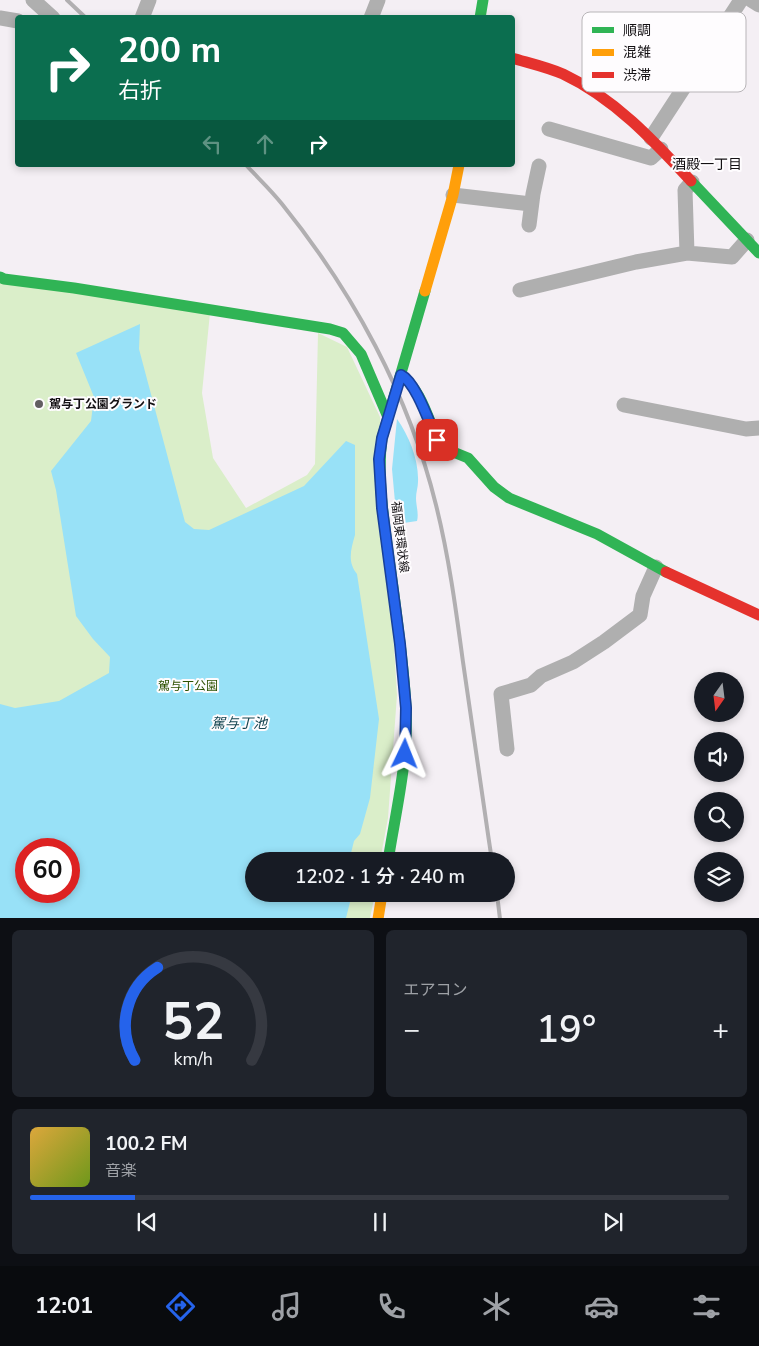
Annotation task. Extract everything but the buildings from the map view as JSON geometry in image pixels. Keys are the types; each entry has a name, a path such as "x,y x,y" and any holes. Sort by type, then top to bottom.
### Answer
{"street":[{"path":"33,0 50,15"},
{"path":"143,15 148,0"},
{"path":"372,15 378,0"},
{"path":"480,15 483,0"},
{"path":"734,12 741,0"},
{"path":"751,0 759,5"},
{"path":"0,18 15,20"},
{"path":"515,59 561,73 582,83"},
{"path":"596,92 618,108 656,143 759,253"},
{"path":"549,129 651,158 656,143 686,92"},
{"path":"528,225 539,166"},
{"name":"福岡東環状線","path":"389,852 405,754 406,708 400,644 382,508 379,459 382,438 460,167"},
{"path":"687,253 685,190 692,182"},
{"path":"453,195 531,204"},
{"path":"520,290 636,262 687,253 732,257 747,240"},
{"path":"0,277 330,329 343,333 361,354 388,417"},
{"path":"401,375 407,378 442,447 468,458 494,487 509,498 597,534 656,567 759,615"},
{"path":"624,405 746,429 759,428"},
{"path":"507,749 501,694 531,685 541,676 573,662 640,615 644,596 656,567"},
{"path":"378,918 381,902"}],"green space":[{"name":"駕与丁池","path":"0,280 210,313 202,393 213,458 246,508 307,475 315,464 318,333 347,347 380,417 397,695 388,818 382,852 245,852 245,902 373,902 370,918 0,918"}],"water":[{"name":"駕与丁池","path":"140,324 139,349 185,522 194,529 209,530 304,486 346,441 355,445 355,535 351,550 351,560 357,574 379,719 370,798 360,834 354,841 351,852 245,852 245,902 350,902 346,918 0,918 0,704 15,708 59,701 109,673 110,657 93,639 76,616 56,490 51,471 91,421 94,397 76,353"},
{"path":"397,419 412,449 417,465 418,482 416,498 418,515 417,521 397,524 392,469"}],"railway":[{"path":"67,0 83,15"},
{"path":"248,167 282,204 308,238 355,309 376,346 411,424 425,464 441,525 455,603 491,852"},
{"path":"498,902 500,918"}],"traffic: fast":[{"path":"480,15 483,0"},
{"path":"691,181 759,253"},
{"path":"0,277 330,329 343,333 361,354 388,417"},
{"path":"390,852 404,764 406,706 401,648 384,523 380,466 382,438 425,291"},
{"path":"401,375 415,390 425,408 441,447 468,458 494,487 509,498 597,534 666,572"}],"traffic: slow":[{"path":"425,291 453,195 459,167"},
{"path":"378,918 381,902"}],"traffic: jam":[{"path":"515,59 563,74 582,84"},
{"path":"594,92 632,121 691,181"},
{"path":"666,572 759,615"}],"place":[{"name":"駕与丁公園グランド","path":"39,404"}],"district":[{"name":"酒殿一丁目","path":"707,164"}],"route":[{"path":"405,754 406,708 400,644 382,508 379,459 382,438 401,375 407,378 417,396 437,440"}],"park label":[{"name":"駕与丁公園","path":"188,686"}]}
